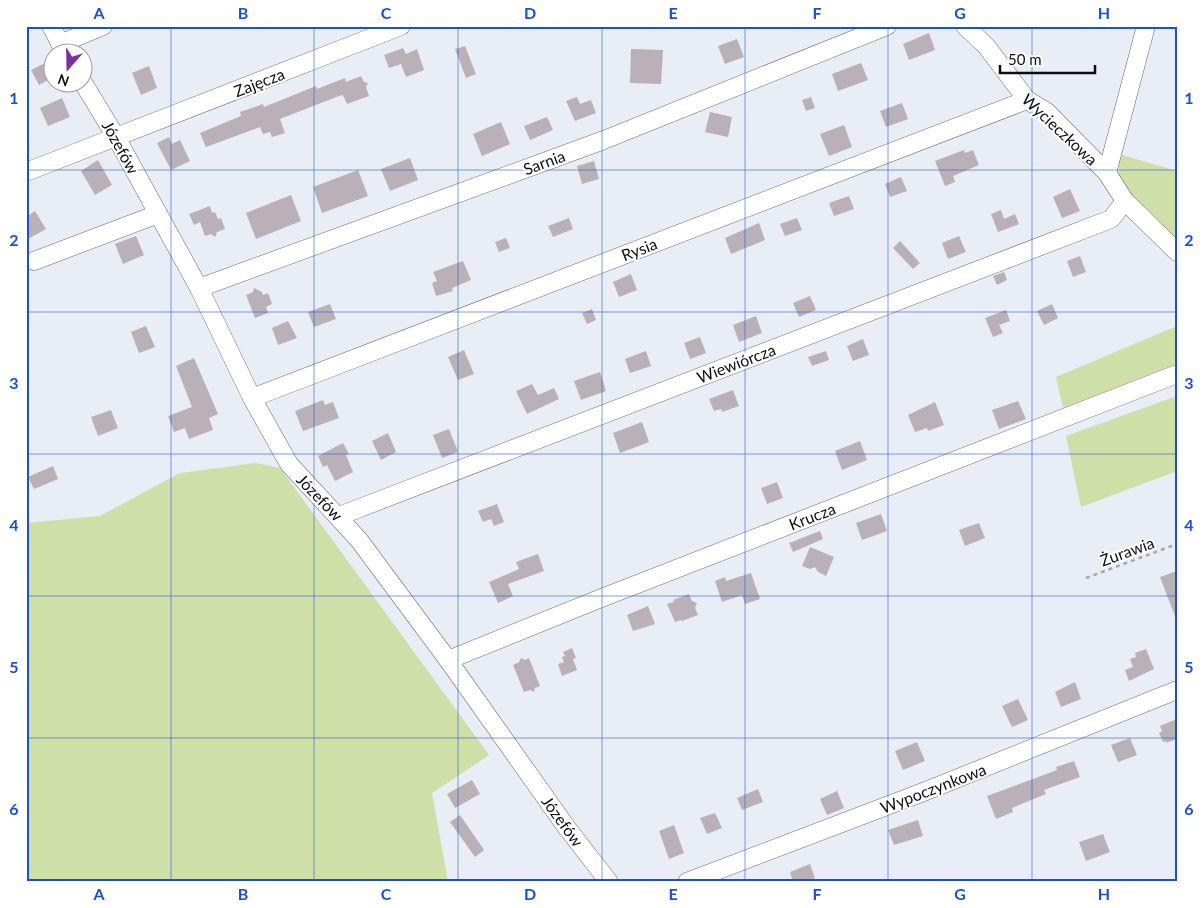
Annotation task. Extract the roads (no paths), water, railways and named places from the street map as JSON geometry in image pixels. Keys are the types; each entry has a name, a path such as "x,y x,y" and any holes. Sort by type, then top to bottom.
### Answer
{"street":[{"path":"51,26 60,42"},
{"path":"74,42 104,26"},
{"name":"Zajęcza","path":"26,172 401,26"},
{"name":"Sarnia","path":"198,288 604,140 887,26"},
{"name":"Wycieczkowa","path":"965,26 987,47 1027,100 1047,112 1107,173 1125,201 1177,252"},
{"path":"1107,173 1146,26"},
{"name":"Józefów","path":"89,92 116,137 198,288 252,398 288,464 339,516 359,540 448,660 567,828 609,882"},
{"name":"Rysia","path":"252,398 1027,100"},
{"name":"Wiewiórcza","path":"339,516 1111,219 1125,201"},
{"path":"34,261 158,214"},
{"name":"Krucza","path":"448,660 608,595 1177,374"},
{"name":"Wypoczynkowa","path":"687,882 926,791 1177,690"}]}
